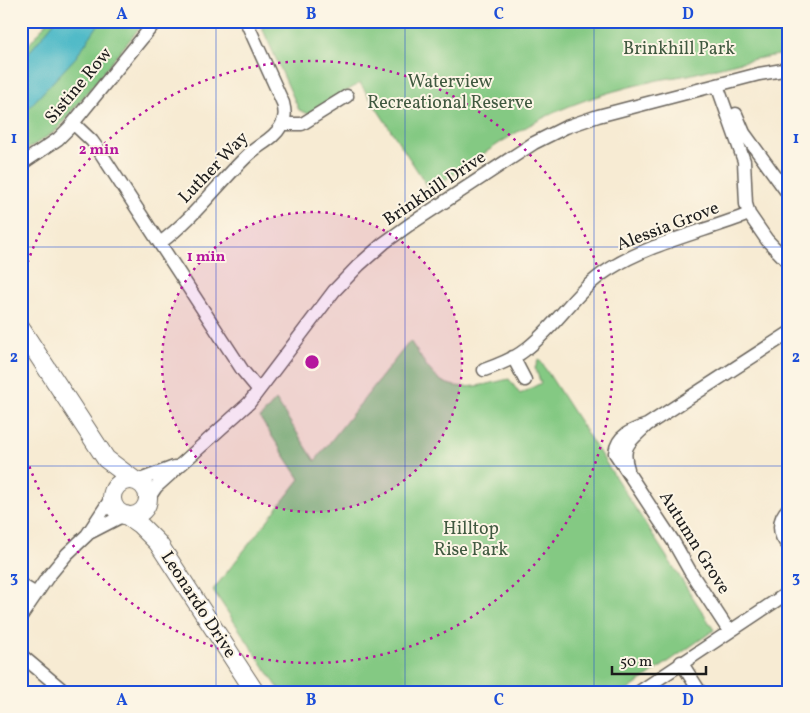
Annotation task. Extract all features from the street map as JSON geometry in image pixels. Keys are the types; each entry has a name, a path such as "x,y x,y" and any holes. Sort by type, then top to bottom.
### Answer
{"street":[{"name":"Sistine Row","path":"21,164 58,139 74,123 156,21"},
{"path":"246,21 283,103 285,114 282,124 302,124 347,96"},
{"name":"Brinkhill Drive","path":"148,500 156,487 225,426 249,402 334,292 359,265 409,226 534,143 566,127 598,116 759,74 789,69"},
{"path":"722,84 744,133 789,195"},
{"path":"722,84 744,161 746,204 749,214 767,240 789,263"},
{"path":"74,123 92,141 243,371 258,390"},
{"name":"Luther Way","path":"160,243 186,223 246,156 271,138 282,124"},
{"path":"744,161 758,154"},
{"name":"Alessia Grove","path":"484,370 525,350 582,292 606,271 636,254 749,214"},
{"path":"21,329 106,459 145,488 148,500 142,511 132,516 125,515 115,508 106,459"},
{"name":"Autumn Grove","path":"729,631 629,473 620,462 615,453 616,446 622,437 631,430 646,425 789,333"},
{"path":"513,357 525,380"},
{"name":"Brinkhill Drive","path":"135,481 181,464"},
{"path":"21,616 61,561 87,535 118,485 128,480 135,481"},
{"name":"Leonardo Drive","path":"148,500 150,517 158,543"},
{"path":"789,508 780,520 779,528 784,542 789,546"},
{"path":"87,535 125,515"},
{"name":"Leonardo Drive","path":"125,515 139,524 158,543 255,692"},
{"path":"21,584 36,594"},
{"path":"639,692 681,662 789,592"},
{"path":"21,655 65,692"},
{"path":"681,662 700,692"}],"green space":[{"path":"48,21 145,21 56,131 21,153 21,54"},
{"name":"Waterview Recreational Reserve","path":"259,21 789,21 789,54 776,55 658,80 584,100 543,118 514,134 430,190 360,83 309,114 299,110"},
{"name":"Hilltop Rise Park","path":"410,341 435,376 443,382 461,387 509,379 520,394 541,383 535,368 539,359 714,630 625,692 281,692 213,590 300,479 260,418 276,400 315,461"}],"water":[{"path":"55,21 101,21 76,57 21,116 21,62"}],"park label":[{"name":"Brinkhill Park","path":"679,49"}]}
